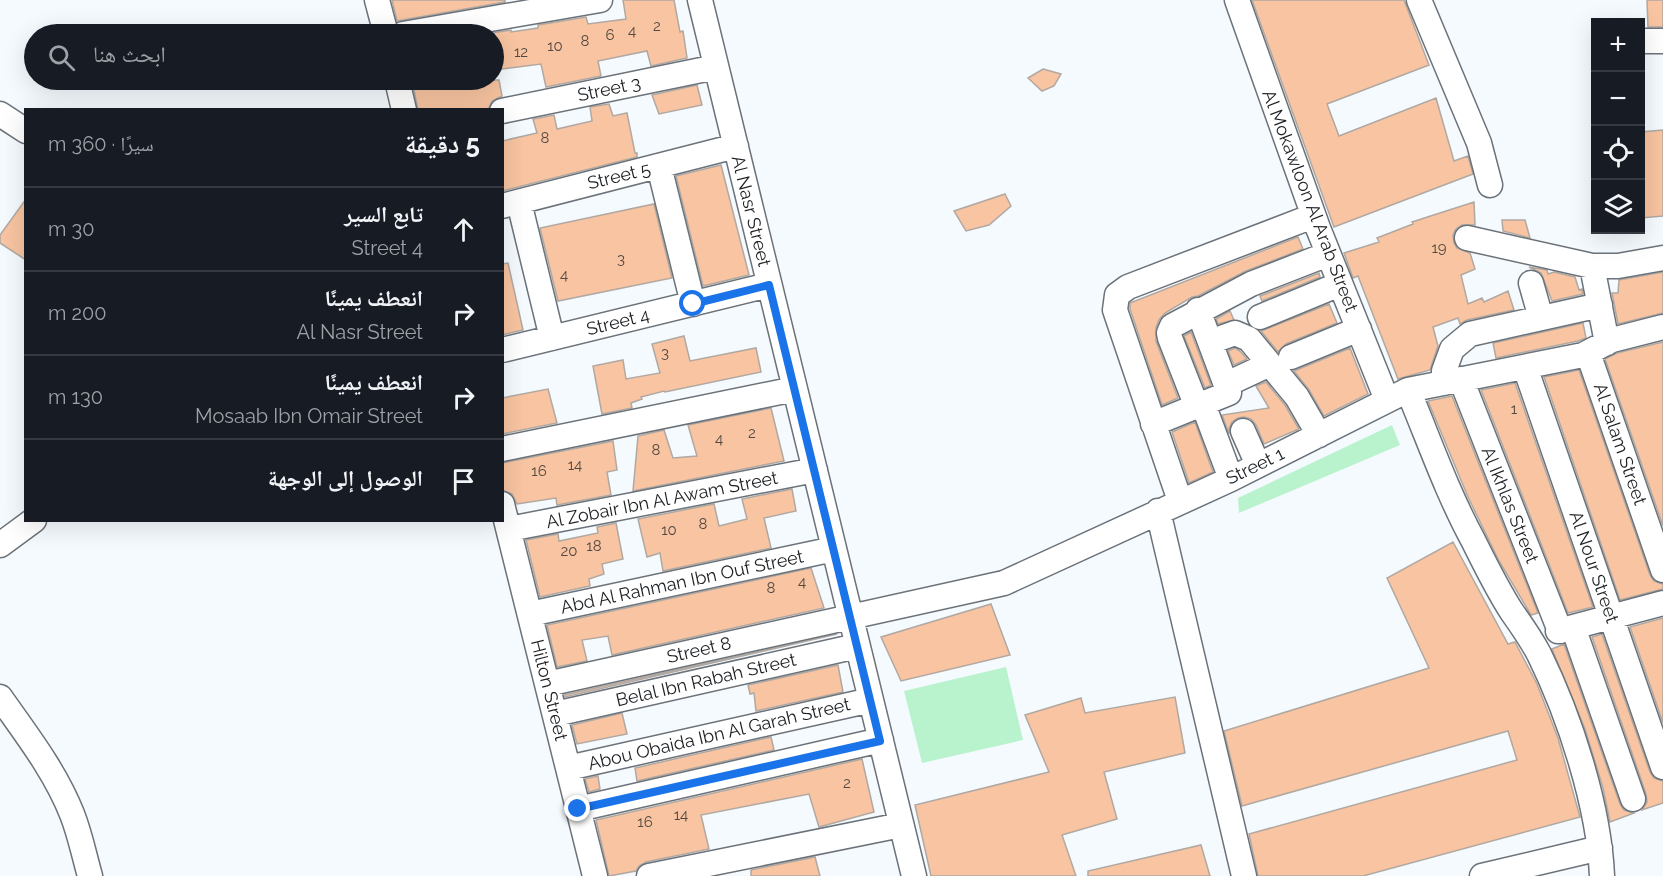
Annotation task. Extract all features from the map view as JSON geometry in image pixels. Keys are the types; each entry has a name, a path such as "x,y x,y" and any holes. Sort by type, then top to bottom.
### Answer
{"street":[{"path":"377,0 383,24"},
{"path":"461,24 600,0"},
{"name":"Al Nasr Street","path":"700,0 914,876"},
{"name":"Al Mokawloon Al Arab Street","path":"1237,0 1313,216 1359,329 1445,480 1471,538 1512,612 1540,656 1576,748 1600,848 1602,876"},
{"path":"1419,0 1479,143 1490,185"},
{"path":"1645,41 1663,41"},
{"name":"Street 3","path":"504,111 716,67"},
{"path":"399,90 404,108"},
{"path":"0,114 24,130"},
{"name":"Street 5","path":"511,204 736,146"},
{"path":"659,166 693,304"},
{"path":"511,204 552,338"},
{"path":"1244,876 1154,424 1115,310 1117,295 1128,286 1313,216"},
{"path":"1467,238 1592,266 1618,266 1663,258"},
{"path":"1231,479 1170,338 1169,333 1172,326 1198,310 1251,284 1328,254"},
{"name":"Al Salam Street","path":"1592,266 1600,306 1598,348 1663,570"},
{"path":"1531,283 1541,318"},
{"path":"1260,317 1340,284"},
{"name":"Street 4","path":"504,350 769,285"},
{"path":"1453,381 1444,371 1447,359 1460,340 1470,334 1600,306"},
{"path":"1154,424 1228,394 1227,384 1198,310"},
{"name":"Street 1","path":"850,616 1004,583 1231,479 1398,395 1453,381 1525,367 1598,348 1663,327"},
{"path":"1227,384 1359,329"},
{"path":"1210,342 1227,334 1243,335 1280,360 1319,435"},
{"name":"Al Nour Street","path":"1525,367 1663,767"},
{"name":"Al Ikhlas Street","path":"1453,381 1566,629 1633,799"},
{"path":"504,449 795,389"},
{"path":"1243,431 1258,465"},
{"name":"Al Zobair Ibn Al Awam Street","path":"509,529 815,470"},
{"name":"Hilton Street","path":"504,511 595,876"},
{"path":"0,545 31,522"},
{"name":"Abd Al Rahman Ibn Ouf Street","path":"530,614 834,549"},
{"path":"1530,638 1663,603"},
{"name":"Street 8","path":"547,684 850,616"},
{"name":"Belal Ibn Rabah Street","path":"555,714 857,646"},
{"path":"0,697 40,754 63,795 78,833 90,876"},
{"name":"Abou Obaida Ibn Al Garah Street","path":"568,768 871,700"},
{"path":"578,809 880,741"},
{"path":"649,876 901,825"},
{"path":"1482,876 1600,848"}],"green space":[{"path":"1392,425 1400,445 1239,513 1238,498"},
{"path":"1006,667 1023,740 922,763 904,691"}],"building":[{"path":"392,0 505,0 505,2 397,21"},
{"path":"623,0 674,0 680,32 683,31 687,58 651,66 647,51 598,61 601,76 546,87 541,64 504,69 504,31 538,28 538,25 586,17 588,24 626,19"},
{"path":"1252,0 1404,0 1429,65 1327,104 1339,136 1436,98 1454,161 1468,156 1473,174 1334,227"},
{"path":"1647,0 1663,0 1663,27 1648,27"},
{"path":"1043,69 1061,74 1054,86 1042,91 1028,78"},
{"path":"697,85 702,105 659,114 652,95"},
{"path":"414,90 501,90 502,96 492,101 489,108 418,108"},
{"path":"609,104 613,116 627,113 637,157 504,190 504,141 537,133 533,119 554,115 557,129 592,121 590,107"},
{"path":"1663,130 1663,216 1645,218 1645,132"},
{"path":"721,165 749,275 703,286 676,176"},
{"path":"1005,194 1011,206 989,225 966,231 954,211"},
{"path":"24,202 24,259 0,243 0,235"},
{"path":"1474,202 1475,225 1462,225 1453,235 1457,248 1470,253 1475,269 1461,275 1468,304 1482,298 1484,302 1508,291 1514,310 1467,320 1460,324 1458,318 1433,327 1438,346 1430,370 1398,379 1358,276 1353,278 1344,253 1379,242 1377,238 1413,224 1412,222"},
{"path":"654,204 672,278 558,301 540,228"},
{"path":"1502,220 1525,220 1530,238 1503,231"},
{"path":"1298,237 1303,249 1246,271 1192,297 1165,313 1159,320 1156,328 1156,341 1178,398 1162,405 1130,303"},
{"path":"508,263 523,330 504,335 504,264"},
{"path":"1529,267 1547,270 1548,274 1554,272 1575,277 1579,290 1582,289 1583,294 1552,301 1541,273"},
{"path":"1663,272 1663,313 1618,324 1612,293 1618,293 1619,280"},
{"path":"1319,273 1320,277 1262,301 1260,296"},
{"path":"1329,304 1337,323 1286,344 1278,352 1261,331"},
{"path":"1230,311 1234,320 1218,324 1216,319"},
{"path":"1583,323 1586,338 1496,358 1493,343"},
{"path":"1191,332 1211,385 1205,388 1184,336"},
{"path":"684,336 690,361 756,348 761,372 641,397 642,399 631,403 632,408 602,414 593,366 623,360 626,379 660,373 652,344"},
{"path":"1663,342 1663,526 1605,359 1617,353"},
{"path":"1235,348 1247,359 1234,365 1228,351"},
{"path":"1350,348 1368,394 1324,416 1309,390 1294,371"},
{"path":"1579,370 1650,575 1654,581 1663,584 1663,589 1620,600 1544,377"},
{"path":"1266,382 1285,405 1299,429 1264,444 1256,425 1251,419 1244,417 1232,422 1229,434 1222,415 1269,408 1256,386"},
{"path":"1515,383 1593,607 1568,613 1481,390"},
{"path":"548,389 557,423 504,434 504,398"},
{"path":"1452,396 1538,613 1531,615 1499,561 1468,497 1428,401"},
{"path":"771,408 784,461 633,491 638,436 664,430 673,458 697,456 688,425"},
{"path":"1195,422 1213,472 1189,483 1172,432"},
{"path":"613,441 617,470 607,472 611,495 557,505 556,498 517,504 512,494 504,491 504,463"},
{"path":"792,489 796,511 764,518 771,548 663,571 660,553 647,557 638,519 714,504 719,526 747,519 742,499"},
{"path":"616,523 623,559 602,564 604,574 589,579 590,586 540,597 526,540 558,534 559,541 598,533 597,527"},
{"path":"1453,542 1508,644 1515,642 1537,684 1558,738 1580,817 1363,876 1258,876 1249,834 1517,760 1508,731 1242,806 1224,731 1429,668 1387,578"},
{"path":"811,568 824,608 612,655 608,636 582,640 587,661 557,667 547,625"},
{"path":"991,604 1010,655 901,681 881,637"},
{"path":"1663,618 1663,723 1630,627"},
{"path":"837,634 565,697 564,695"},
{"path":"1602,634 1650,772 1654,778 1663,781 1663,803 1642,810 1647,802 1646,794 1592,637"},
{"path":"1564,644 1620,804 1624,810 1634,813 1610,822 1603,788 1585,729 1552,649"},
{"path":"838,665 843,692 756,711 754,693 750,694 748,685"},
{"path":"1175,697 1185,753 1104,772 1117,819 1062,835 1076,876 931,876 915,805 1049,772 1025,715 1081,698 1085,713"},
{"path":"622,713 627,734 577,744 572,725"},
{"path":"771,737 774,750 637,781 635,768"},
{"path":"862,759 874,812 819,827 809,794 701,815 709,849 646,862 636,871 609,876 596,820"},
{"path":"598,776 600,789 589,792 585,779"},
{"path":"1201,845 1210,876 1088,876 1088,871"},
{"path":"815,857 820,876 751,876 751,870"}],"route":[{"path":"578,809 880,741 769,285 693,304"}]}
